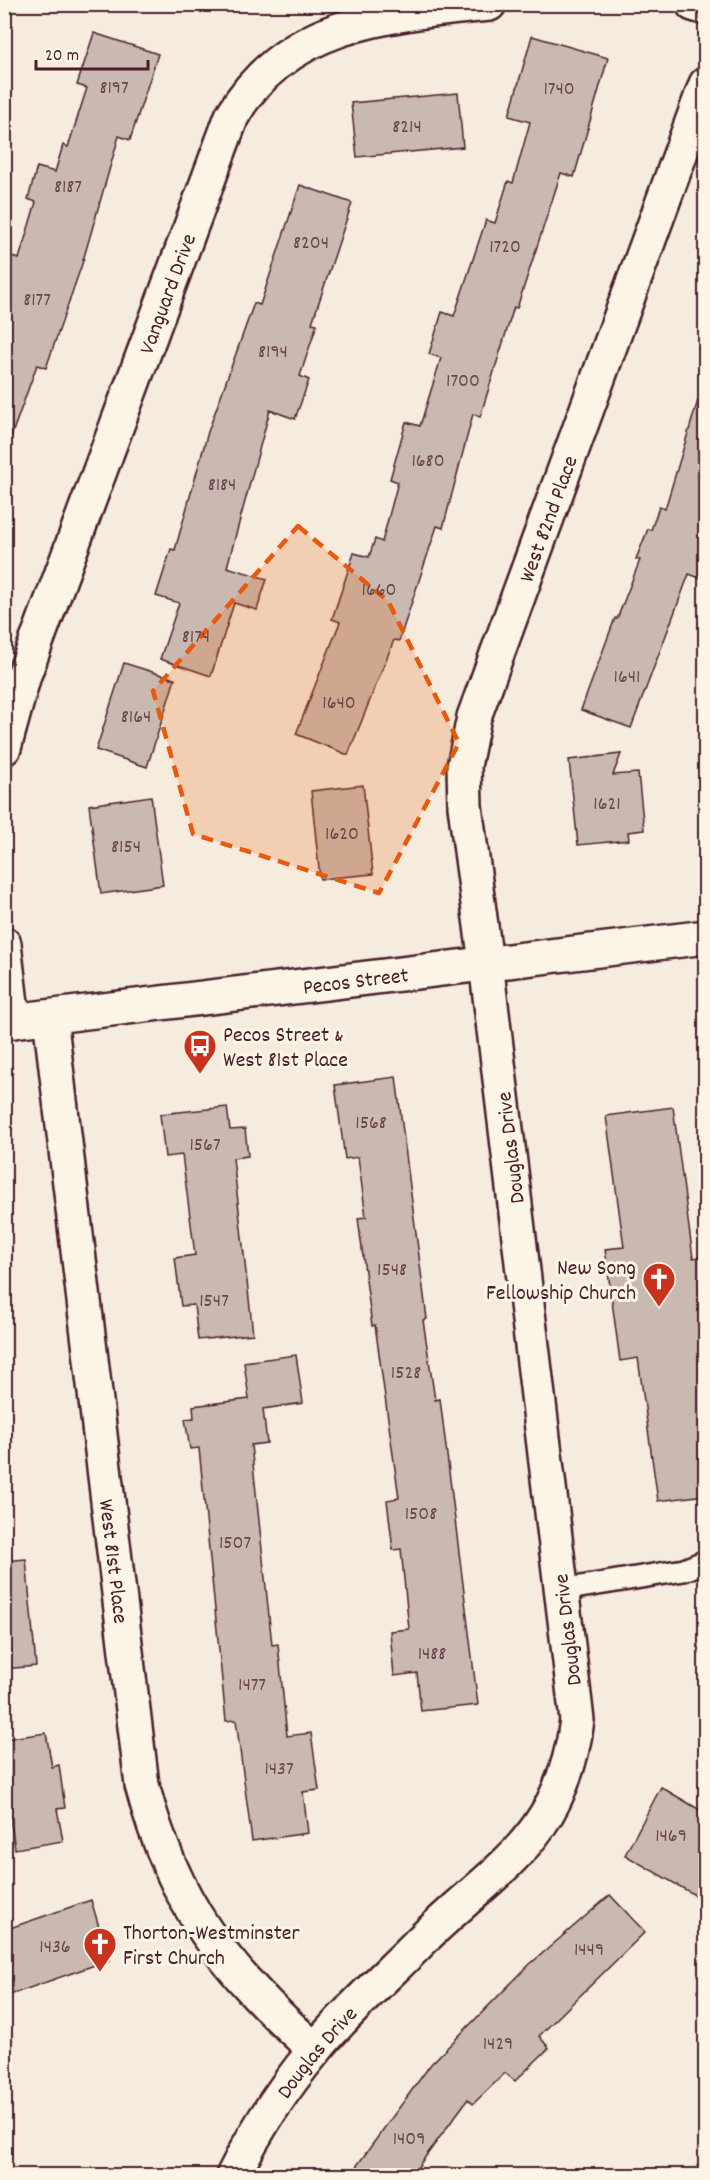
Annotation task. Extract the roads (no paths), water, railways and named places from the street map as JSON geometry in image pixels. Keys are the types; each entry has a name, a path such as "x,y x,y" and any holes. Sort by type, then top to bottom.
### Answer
{"street":[{"name":"Vanguard Drive","path":"4,748 24,675 228,127 242,98 277,61 310,40 349,25 441,9 489,4"},
{"path":"693,4 705,8"},
{"name":"West 82nd Place","path":"486,963 465,806 464,766 474,717 705,84"},
{"name":"Pecos Street","path":"9,1022 705,937"},
{"path":"4,944 9,1022"},
{"name":"Douglas Drive","path":"233,2175 267,2116 315,2050 418,1943 510,1862 537,1832 566,1775 577,1720 486,963"},
{"name":"West 81st Place","path":"50,1017 145,1796 168,1866 210,1939 263,2003 315,2050"}],"lane":[{"path":"562,1590 684,1570 705,1561"}],"place":[{"name":"Pecos Street & West 81st Place","path":"200,1075"},
{"name":"New Song Fellowship Church","path":"659,1308"},
{"name":"Thorton-Westminster First Church","path":"100,1973"}]}
